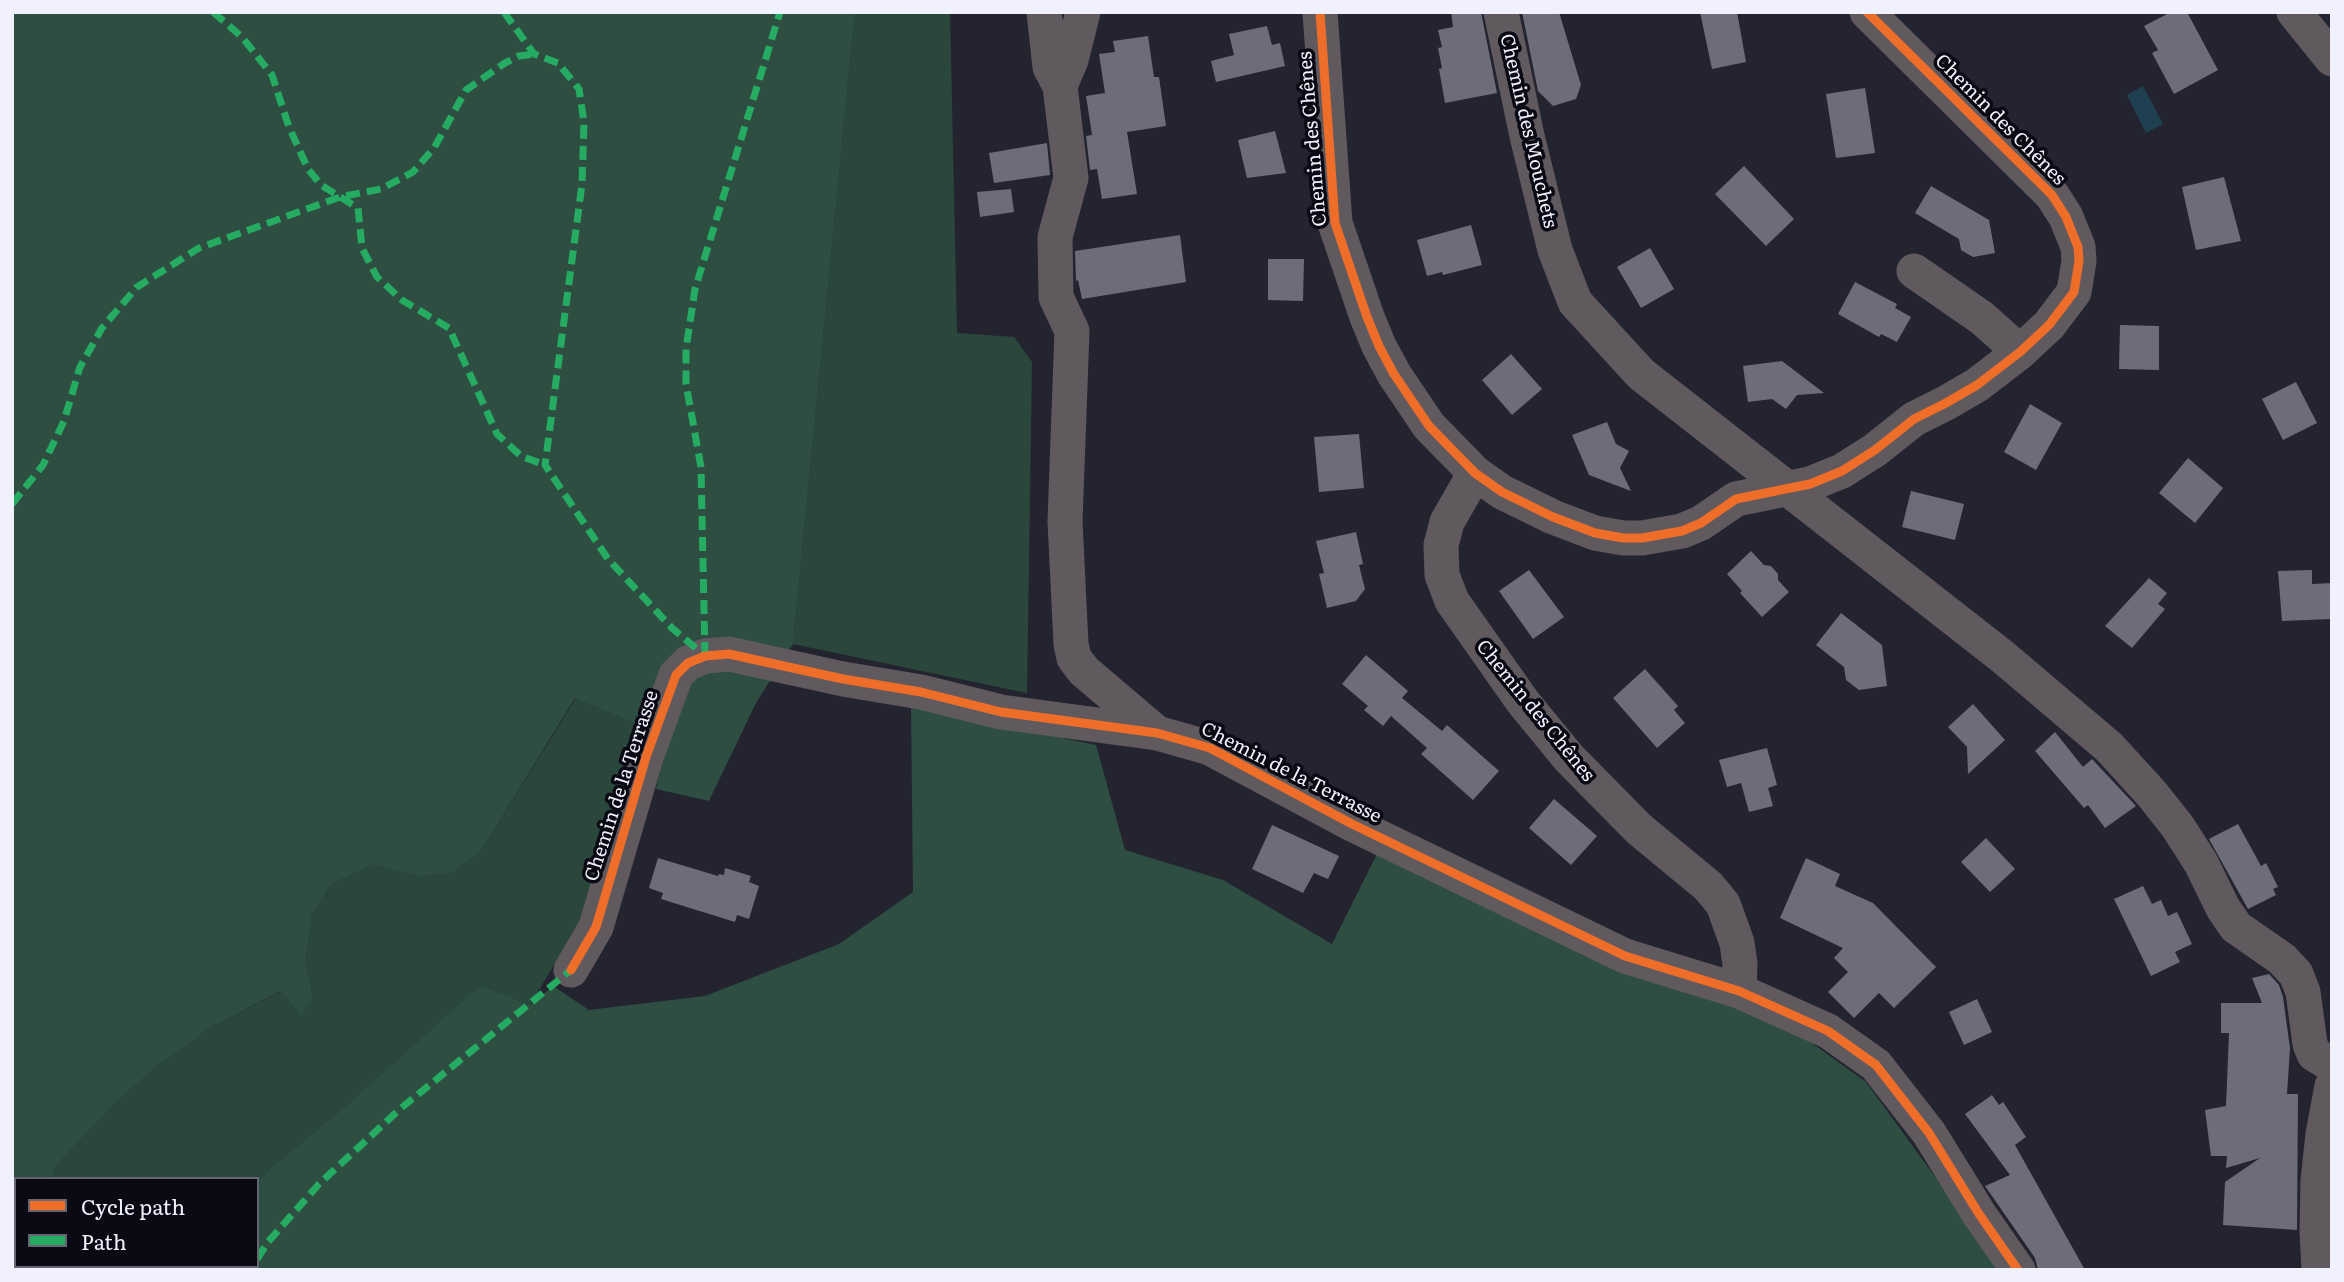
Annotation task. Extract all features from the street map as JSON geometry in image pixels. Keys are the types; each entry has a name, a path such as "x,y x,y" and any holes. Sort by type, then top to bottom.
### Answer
{"street":[{"path":"1044,12 1050,66 1060,86 1071,178 1055,237 1056,297 1072,331 1065,521 1071,644 1074,658 1084,671 1157,733"},
{"path":"1060,86 1071,60 1083,12"},
{"name":"Chemin des Chênes","path":"1320,12 1335,223 1367,317 1394,374 1429,426 1475,473 1502,492 1533,508 1595,533 1623,538 1642,538 1682,531 1701,523 1736,499 1810,484 1860,461 1913,419 1977,385 2020,352 2049,325 2074,292 2079,261 2078,247 2066,217 2052,195 1867,12"},
{"name":"Chemin des Mouchets","path":"1501,12 1555,250 1574,302 1640,374 1787,489"},
{"path":"2294,12 2332,60"},
{"path":"1913,271 1982,318 2020,352"},
{"name":"Chemin des Chênes","path":"1475,473 1447,522 1441,545 1442,575 1452,601 1523,702 1569,758 1639,829 1699,877 1723,904 1737,943 1740,964 1739,991"},
{"path":"1787,489 2067,710 2109,747 2166,810 2190,845 2236,927 2290,965 2301,982 2310,1044 2314,1054 2332,1065"},
{"name":"Chemin de la Terrasse","path":"571,970 596,927 646,757 676,675 688,663 705,656 729,654 843,679 920,692 1001,712 1157,733 1210,748 1352,824 1625,956 1739,991 1828,1031 1876,1066 1929,1133 1979,1214 2018,1270"},
{"path":"2319,1270 2318,1181 2332,1086"}],"green space":[{"path":"12,12 855,12 793,644 756,703 709,801 656,789 666,741 641,726 575,698 483,848 452,873 419,876 374,864 331,884 312,915 306,960 313,999 301,1016 281,991 212,1027 160,1064 115,1103 57,1165 52,1177 14,1177 14,1268 17,1270 12,1270"},
{"path":"855,12 950,12 957,333 1014,337 1032,362 1027,693 793,644"},
{"path":"576,698 641,726 584,915 530,1005 353,1100 269,1169 259,1181 259,1177 52,1177 57,1165 115,1103 160,1064 212,1027 282,991 300,1015 313,999 306,960 312,915 331,884 374,863 419,876 483,848"},
{"path":"911,706 1096,745 1125,850 1223,880 1332,944 1377,854 1736,1004 1809,1041 1866,1082 2003,1270 185,1270 259,1268 259,1181 269,1169 353,1100 480,986 530,1005 553,986 589,1010 705,996 839,944 913,892"},
{"path":"18,1268 186,1268 185,1270"}],"water":[{"path":"2143,86 2163,124 2146,133 2127,95"}],"building":[{"path":"1451,12 1481,12 1497,93 1445,103 1439,69 1442,68 1438,48 1442,47 1438,30 1453,27"},
{"path":"1522,12 1559,12 1581,85 1576,99 1553,106 1538,91"},
{"path":"1700,12 1737,12 1746,62 1712,69"},
{"path":"2171,12 2187,12 2218,70 2174,94 2152,53 2158,50 2144,26"},
{"path":"1267,26 1272,45 1280,43 1285,66 1216,82 1211,61 1234,55 1229,34"},
{"path":"1148,36 1154,77 1159,77 1166,126 1127,132 1137,194 1102,199 1097,169 1090,170 1086,136 1092,135 1086,96 1105,93 1099,54 1115,52 1113,41"},
{"path":"1865,88 1875,153 1836,158 1826,94"},
{"path":"1275,131 1286,173 1247,178 1238,140"},
{"path":"1047,143 1050,175 994,183 989,153"},
{"path":"1744,166 1794,219 1766,246 1715,194"},
{"path":"2224,177 2241,241 2196,250 2182,187"},
{"path":"1931,186 1989,220 1995,253 1973,257 1961,250 1959,239 1915,213"},
{"path":"1011,189 1014,212 980,217 977,192"},
{"path":"1471,225 1482,265 1443,275 1442,272 1427,276 1417,240"},
{"path":"1180,235 1186,282 1082,299 1078,280 1076,281 1075,251"},
{"path":"1650,248 1674,289 1641,308 1617,267"},
{"path":"1268,259 1304,259 1303,301 1268,300"},
{"path":"1855,282 1897,304 1895,308 1911,317 1897,342 1881,334 1879,337 1838,314"},
{"path":"2120,325 2159,326 2159,370 2119,369"},
{"path":"1511,354 1542,389 1512,415 1482,380"},
{"path":"1782,361 1824,393 1797,395 1786,409 1772,399 1748,402 1743,366"},
{"path":"2296,382 2317,423 2283,440 2262,399"},
{"path":"2030,404 2062,423 2036,470 2004,452"},
{"path":"1607,422 1616,444 1629,451 1620,468 1631,491 1589,475 1572,435"},
{"path":"1359,434 1364,488 1319,492 1314,437"},
{"path":"2188,458 2223,488 2195,523 2159,493"},
{"path":"1911,491 1964,504 1955,540 1902,527"},
{"path":"1356,532 1363,564 1359,565 1365,589 1356,601 1327,608 1319,574 1324,573 1316,541"},
{"path":"1751,551 1764,565 1771,566 1778,574 1778,580 1789,592 1762,617 1727,574"},
{"path":"1529,570 1564,617 1533,639 1499,591"},
{"path":"2312,570 2312,584 2332,583 2332,619 2282,621 2278,571"},
{"path":"2149,578 2167,593 2158,604 2165,609 2132,648 2105,626"},
{"path":"1841,613 1882,645 1887,686 1859,690 1846,680 1844,667 1816,645"},
{"path":"1366,655 1408,691 1402,698 1442,731 1447,725 1499,771 1473,800 1421,754 1427,748 1391,716 1383,726 1364,710 1368,706 1342,684"},
{"path":"1645,669 1678,706 1674,710 1685,723 1657,748 1613,698"},
{"path":"1973,704 2005,740 1968,774 1967,747 1948,727"},
{"path":"2055,732 2083,767 2092,759 2136,806 2105,828 2088,805 2084,808 2035,751"},
{"path":"1767,748 1777,785 1768,788 1773,806 1749,812 1741,783 1727,787 1719,760"},
{"path":"1554,799 1597,836 1571,865 1529,828"},
{"path":"2238,824 2261,866 2266,863 2278,887 2273,889 2276,895 2248,909 2209,839"},
{"path":"1272,825 1339,856 1328,879 1314,873 1303,893 1252,869"},
{"path":"1986,838 2015,869 1990,892 1961,862"},
{"path":"658,858 718,876 724,875 725,868 751,876 749,882 759,886 749,919 737,915 735,922 661,899 663,893 649,888"},
{"path":"1806,858 1840,874 1835,886 1873,903 1936,967 1894,1008 1879,993 1854,1018 1828,992 1848,972 1834,958 1843,948 1780,918"},
{"path":"2143,886 2152,904 2161,900 2168,916 2177,912 2192,944 2175,952 2180,962 2151,976 2114,899"},
{"path":"2269,974 2279,985 2283,997 2290,1048 2287,1094 2298,1094 2297,1230 2223,1225 2225,1182 2260,1158 2226,1168 2227,1156 2211,1156 2205,1110 2226,1106 2229,1033 2221,1033 2221,1003 2262,1003 2252,978"},
{"path":"1977,999 1992,1032 1964,1045 1949,1012"},
{"path":"1992,1095 1999,1105 2003,1102 2026,1137 2015,1145 2085,1270 2038,1270 2035,1258 1985,1186 2010,1175 1965,1114"}],"marked path":[{"path":"213,12 242,37 272,75 289,127 308,169 321,185 358,208 362,248 377,277 402,300 449,328 497,434 521,456 545,465"},
{"path":"504,12 534,54 558,63 579,89 584,122 582,184 545,465 608,559 672,628 705,656"},
{"path":"705,656 701,467 686,384 686,349 695,289 780,12"},
{"path":"12,504 43,465 64,421 80,367 102,328 137,287 199,248 340,197 381,189 413,172 434,148 466,90 505,63 519,56 534,54"},
{"path":"259,1256 319,1184 400,1109 571,970"}],"cycle path":[{"path":"1320,12 1335,223 1367,317 1394,374 1429,426 1475,473 1502,492 1553,517 1595,533 1623,538 1642,538 1682,531 1701,523 1736,499 1810,484 1842,471 1875,450 1914,419 1977,385 2020,352 2049,325 2074,292 2079,261 2078,247 2066,217 2052,195 1867,12"},
{"path":"571,970 596,927 646,757 676,675 688,663 705,656 729,654 843,679 921,692 1001,712 1157,733 1210,748 1352,824 1625,956 1739,991 1828,1031 1876,1065 1929,1133 1979,1214 2018,1270"}]}
